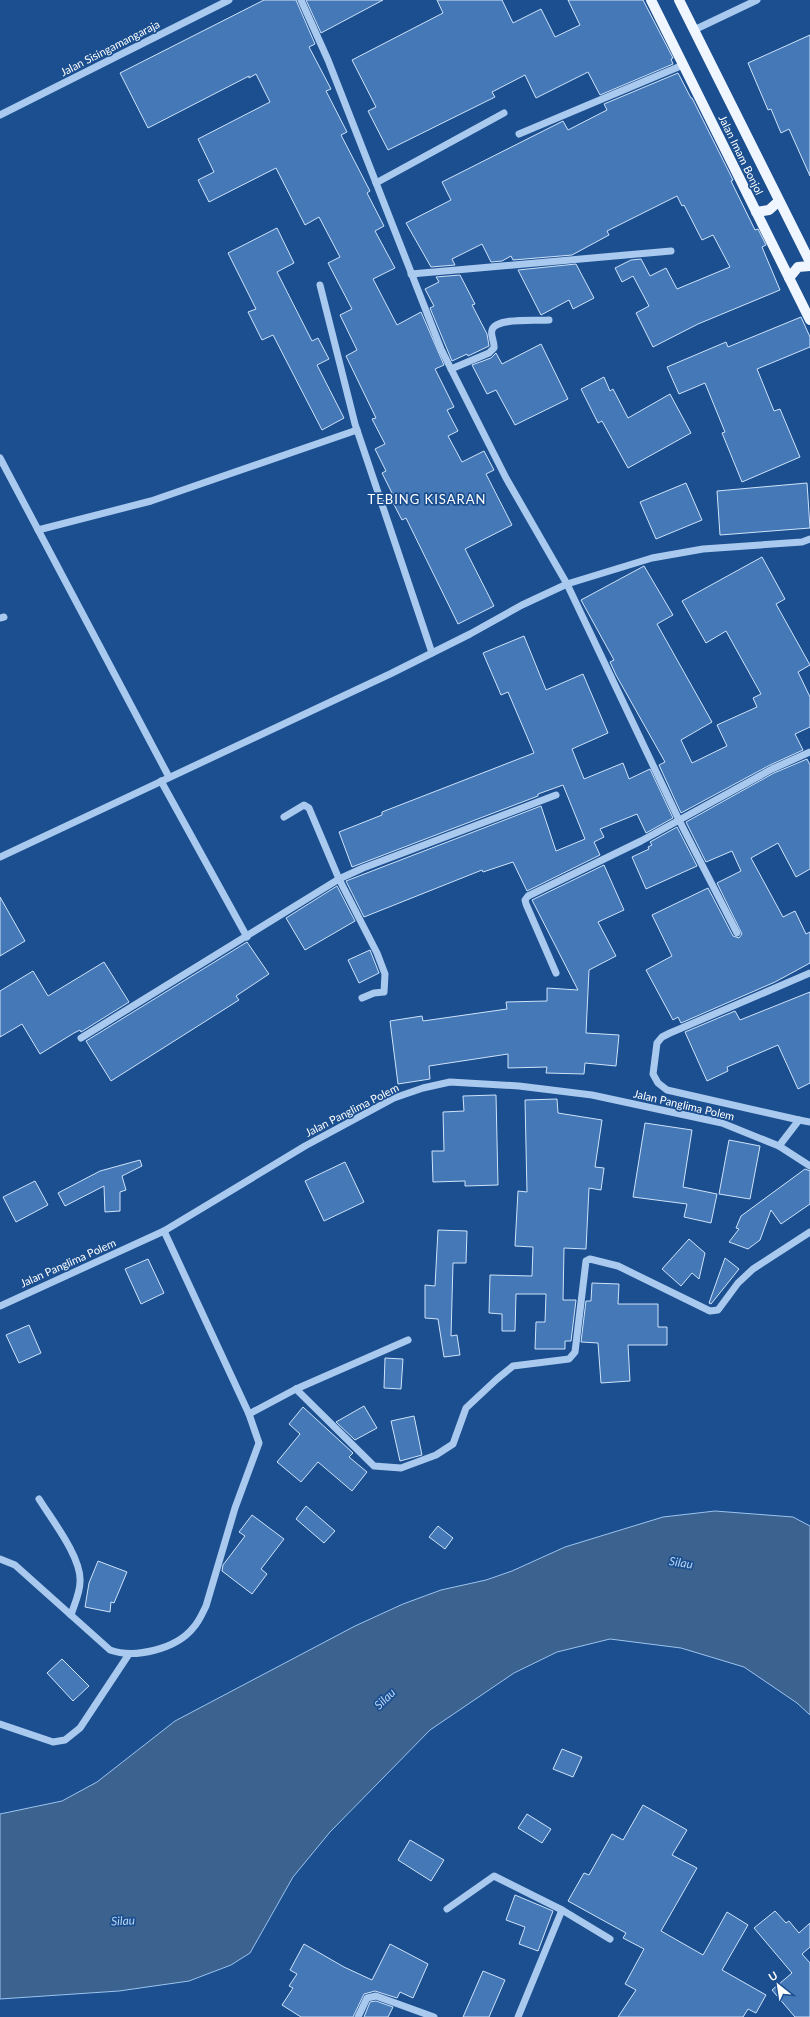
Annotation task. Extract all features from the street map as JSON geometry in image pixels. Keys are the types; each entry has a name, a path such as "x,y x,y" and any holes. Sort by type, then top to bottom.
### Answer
{"main road":[{"name":"Jalan Imam Bonjol","path":"651,0 810,320"},
{"name":"Jalan Imam Bonjol","path":"679,0 810,262"},
{"path":"756,212 769,210 779,201"},
{"path":"789,278 798,267 810,266"}],"street":[{"name":"Jalan Sisingamangaraja","path":"0,115 229,0"},
{"path":"301,0 328,60 441,349 506,478 567,584 679,820 738,933"},
{"path":"694,30 757,0"},
{"path":"519,134 683,65"},
{"path":"376,183 504,113"},
{"path":"412,274 671,251"},
{"path":"320,285 356,430 432,653"},
{"path":"451,369 489,353 494,348 491,332 496,324 500,322 549,320"},
{"path":"38,530 151,501 356,430"},
{"path":"0,458 169,777"},
{"path":"0,857 432,653 522,605 567,584 666,555 703,549 802,542 810,539"},
{"path":"556,973 526,904 526,898 679,820 772,769 810,752"},
{"path":"161,781 247,937"},
{"path":"81,1038 339,879 363,868 556,795"},
{"path":"284,817 304,805 309,808 339,879 377,953 385,974 384,992 374,993 362,998"},
{"path":"810,973 662,1037 657,1043 653,1074 658,1083 667,1090 810,1122"},
{"name":"Jalan Panglima Polem","path":"0,1304 164,1232 305,1146 394,1098 423,1088 450,1082 519,1086 592,1095 722,1123 779,1146 810,1166"},
{"path":"779,1146 798,1120"},
{"path":"0,1559 15,1565 110,1650 121,1654 153,1651 179,1640 193,1629 200,1618 206,1606 235,1508 260,1443 249,1414 164,1232"},
{"path":"296,1389 374,1466 401,1468 436,1455 453,1444 466,1408 497,1378 513,1366 569,1358 573,1356 575,1352 586,1261 590,1259 618,1266 710,1311 714,1311 718,1310 738,1283 753,1269 810,1232"},
{"path":"249,1414 296,1389 408,1340"},
{"path":"39,1499 72,1552 79,1570 80,1582 71,1615"},
{"path":"0,1724 54,1742 65,1740 80,1728 128,1654"},
{"path":"447,1908 494,1876 562,1910 610,1939"},
{"path":"518,2017 562,1910"},
{"path":"358,2017 367,1998 376,1996 434,2017"}],"water":[{"name":"Silau","path":"715,1511 793,1517 810,1526 810,1715 797,1703 744,1667 681,1648 610,1639 557,1652 514,1673 430,1730 330,1832 293,1877 250,1953 231,1965 189,1981 119,1991 0,1999 0,1814 62,1801 97,1782 175,1721 355,1626 403,1604 441,1590 486,1580 512,1571 565,1547 663,1517"}],"building":[{"path":"264,0 296,0 315,44 309,47 331,89 326,91 347,132 341,135 370,191 367,193 384,226 375,231 395,268 373,279 397,325 421,312 444,365 435,369 454,407 447,410 458,431 448,436 462,462 484,451 494,470 486,474 512,525 465,549 494,606 458,624 406,518 402,520 389,495 392,493 382,473 386,471 375,449 385,444 372,419 376,418 346,356 357,350 340,315 352,309 328,263 340,257 319,217 305,225 276,168 209,202 198,180 214,172 198,139 270,102 256,74 249,78 249,76 148,128 120,73"},
{"path":"306,0 383,0 321,33"},
{"path":"437,0 502,0 513,23 541,9 555,37 580,25 568,0 643,0 673,58 671,59 673,64 600,95 588,72 536,98 525,75 492,92 495,97 388,150 368,111 376,107 352,60 443,13"},
{"path":"810,35 810,176 789,129 781,133 771,109 768,110 748,63"},
{"path":"678,73 733,180 731,181 755,230 758,229 766,245 762,247 780,290 698,324 653,347 636,313 649,306 633,276 622,282 615,268 631,260 641,259 650,276 666,268 677,289 730,267 713,235 702,240 684,205 682,206 677,196 607,231 609,235 572,255 513,260 511,256 502,261 491,262 482,244 452,259 455,265 431,267 406,223 451,200 442,182 563,121 568,130 607,110 604,104"},
{"path":"277,228 294,263 277,272 312,341 318,338 329,359 317,365 344,418 322,430 273,335 262,340 248,312 256,309 228,253"},
{"path":"576,264 594,298 573,309 569,300 541,315 518,270"},
{"path":"460,275 475,304 472,305 487,334 489,346 468,356 467,354 452,361 430,308 434,306 425,289 439,282 436,277"},
{"path":"801,317 810,337 810,347 757,369 774,411 780,409 800,457 742,482 722,433 725,432 705,383 679,394 667,367 726,342 728,347"},
{"path":"541,344 568,399 515,425 496,390 487,394 472,365 491,358 496,353 502,364"},
{"path":"604,377 610,391 613,389 628,418 670,394 691,433 628,468 602,421 598,423 581,389"},
{"path":"686,483 702,520 656,539 640,502"},
{"path":"807,483 810,528 720,535 717,491"},
{"path":"762,557 785,599 776,604 810,665 798,672 810,697 810,727 795,734 803,750 770,765 681,813 659,765 665,762 616,675 610,662 614,660 581,600 644,566 673,615 657,624 712,722 681,740 692,763 727,746 717,725 757,707 753,698 761,694 726,631 706,643 682,601"},
{"path":"524,636 546,690 583,674 608,733 572,749 584,779 623,763 629,779 650,769 673,818 646,833 637,814 600,829 604,837 594,842 600,855 527,891 513,862 483,872 482,870 364,917 346,881 541,806 556,851 585,839 563,785 352,867 339,832 382,815 382,812 534,753 508,692 501,695 483,653"},
{"path":"807,759 810,765 810,869 796,877 778,843 751,858 783,917 795,911 806,934 810,932 810,963 775,982 681,1023 678,1017 673,1020 646,970 672,956 652,915 708,888 733,936 739,938 742,934 717,883 741,871 732,851 706,862 686,822 774,773"},
{"path":"677,827 697,866 646,889 632,857 649,849 648,847 652,845 650,842"},
{"path":"604,865 624,910 598,922 616,956 589,970 586,1033 619,1035 616,1066 585,1063 584,1074 546,1073 547,1067 508,1068 508,1054 429,1066 430,1079 398,1084 390,1021 422,1016 423,1021 507,1009 506,1002 547,1001 547,988 578,990 532,900"},
{"path":"337,886 355,921 305,950 286,918"},
{"path":"0,897 25,941 0,956"},
{"path":"247,942 269,974 236,996 239,1000 111,1081 86,1041"},
{"path":"370,950 379,973 359,983 348,960"},
{"path":"104,962 129,1002 81,1032 80,1030 74,1033 40,1054 22,1024 0,1037 0,991 33,971 48,996"},
{"path":"810,992 810,1083 798,1089 778,1045 727,1067 728,1071 707,1081 685,1032 735,1011 740,1020"},
{"path":"496,1095 498,1185 465,1186 465,1181 433,1182 432,1151 444,1151 443,1112 464,1111 463,1096"},
{"path":"557,1099 558,1113 602,1120 595,1167 604,1168 601,1190 589,1188 586,1249 564,1248 563,1300 576,1300 571,1341 565,1341 565,1349 535,1349 536,1322 545,1322 546,1294 516,1294 515,1331 502,1331 502,1314 489,1313 490,1275 532,1276 533,1247 515,1246 518,1191 527,1192 525,1100"},
{"path":"645,1123 692,1130 683,1187 717,1194 711,1223 684,1217 687,1204 633,1197"},
{"path":"729,1140 760,1146 750,1199 719,1194"},
{"path":"140,1160 142,1166 122,1176 126,1190 120,1192 120,1211 105,1212 104,1186 65,1206 58,1193 100,1171"},
{"path":"345,1162 364,1202 324,1221 305,1181"},
{"path":"805,1169 810,1171 810,1204 781,1224 771,1210 760,1240 748,1249 729,1242 739,1229 736,1228 741,1216"},
{"path":"35,1181 48,1205 16,1222 3,1197"},
{"path":"438,1230 467,1231 466,1263 453,1263 451,1336 457,1335 460,1355 444,1357 438,1319 425,1318 425,1285 435,1286"},
{"path":"689,1239 705,1253 699,1279 692,1273 681,1286 662,1269"},
{"path":"725,1258 739,1269 711,1304 709,1303"},
{"path":"148,1259 164,1293 141,1304 125,1269"},
{"path":"592,1283 619,1284 618,1304 658,1304 658,1327 667,1327 667,1345 628,1345 630,1381 601,1383 598,1343 581,1342 586,1301 591,1301"},
{"path":"29,1325 41,1353 19,1363 6,1335"},
{"path":"385,1358 403,1359 401,1389 384,1388"},
{"path":"364,1406 377,1428 355,1440 336,1422"},
{"path":"303,1407 353,1453 349,1457 367,1472 352,1491 318,1462 301,1482 277,1462 300,1434 289,1424"},
{"path":"414,1416 422,1455 400,1461 391,1421"},
{"path":"306,1506 335,1531 324,1543 296,1519"},
{"path":"252,1515 284,1539 261,1569 267,1574 252,1594 222,1571 223,1565 245,1536 239,1532"},
{"path":"438,1526 453,1538 445,1549 429,1537"},
{"path":"98,1561 127,1572 114,1603 111,1602 110,1612 85,1607 89,1583"},
{"path":"62,1659 89,1686 73,1701 47,1673"},
{"path":"562,1749 582,1757 573,1777 553,1769"},
{"path":"643,1805 687,1830 672,1855 697,1868 661,1931 703,1955 727,1912 748,1925 722,1970 766,1995 756,2013 748,2009 743,2017 618,2017 636,1990 625,1984 644,1949 623,1938 626,1933 568,1901 584,1873 589,1875 612,1834 623,1840"},
{"path":"527,1814 551,1829 542,1843 518,1828"},
{"path":"410,1840 444,1860 431,1881 398,1860"},
{"path":"515,1895 553,1911 538,1951 519,1944 525,1927 506,1920"},
{"path":"775,1911 786,1923 789,1921 799,1933 810,1923 810,1947 802,1954 810,1963 810,2017 795,2017 772,1990 792,1973 754,1928"},
{"path":"304,1944 344,1967 372,1980 390,1944 428,1964 413,1998 400,1992 397,1998 375,1991 364,1994 353,2017 301,2017 282,2005 293,1988 289,1986 297,1974 290,1970"},
{"path":"483,1971 505,1980 489,2017 463,2017"},
{"path":"376,2001 393,2007 388,2017 364,2017 370,2002"}],"district":[{"name":"TEBING KISARAN","path":"427,499"}]}
